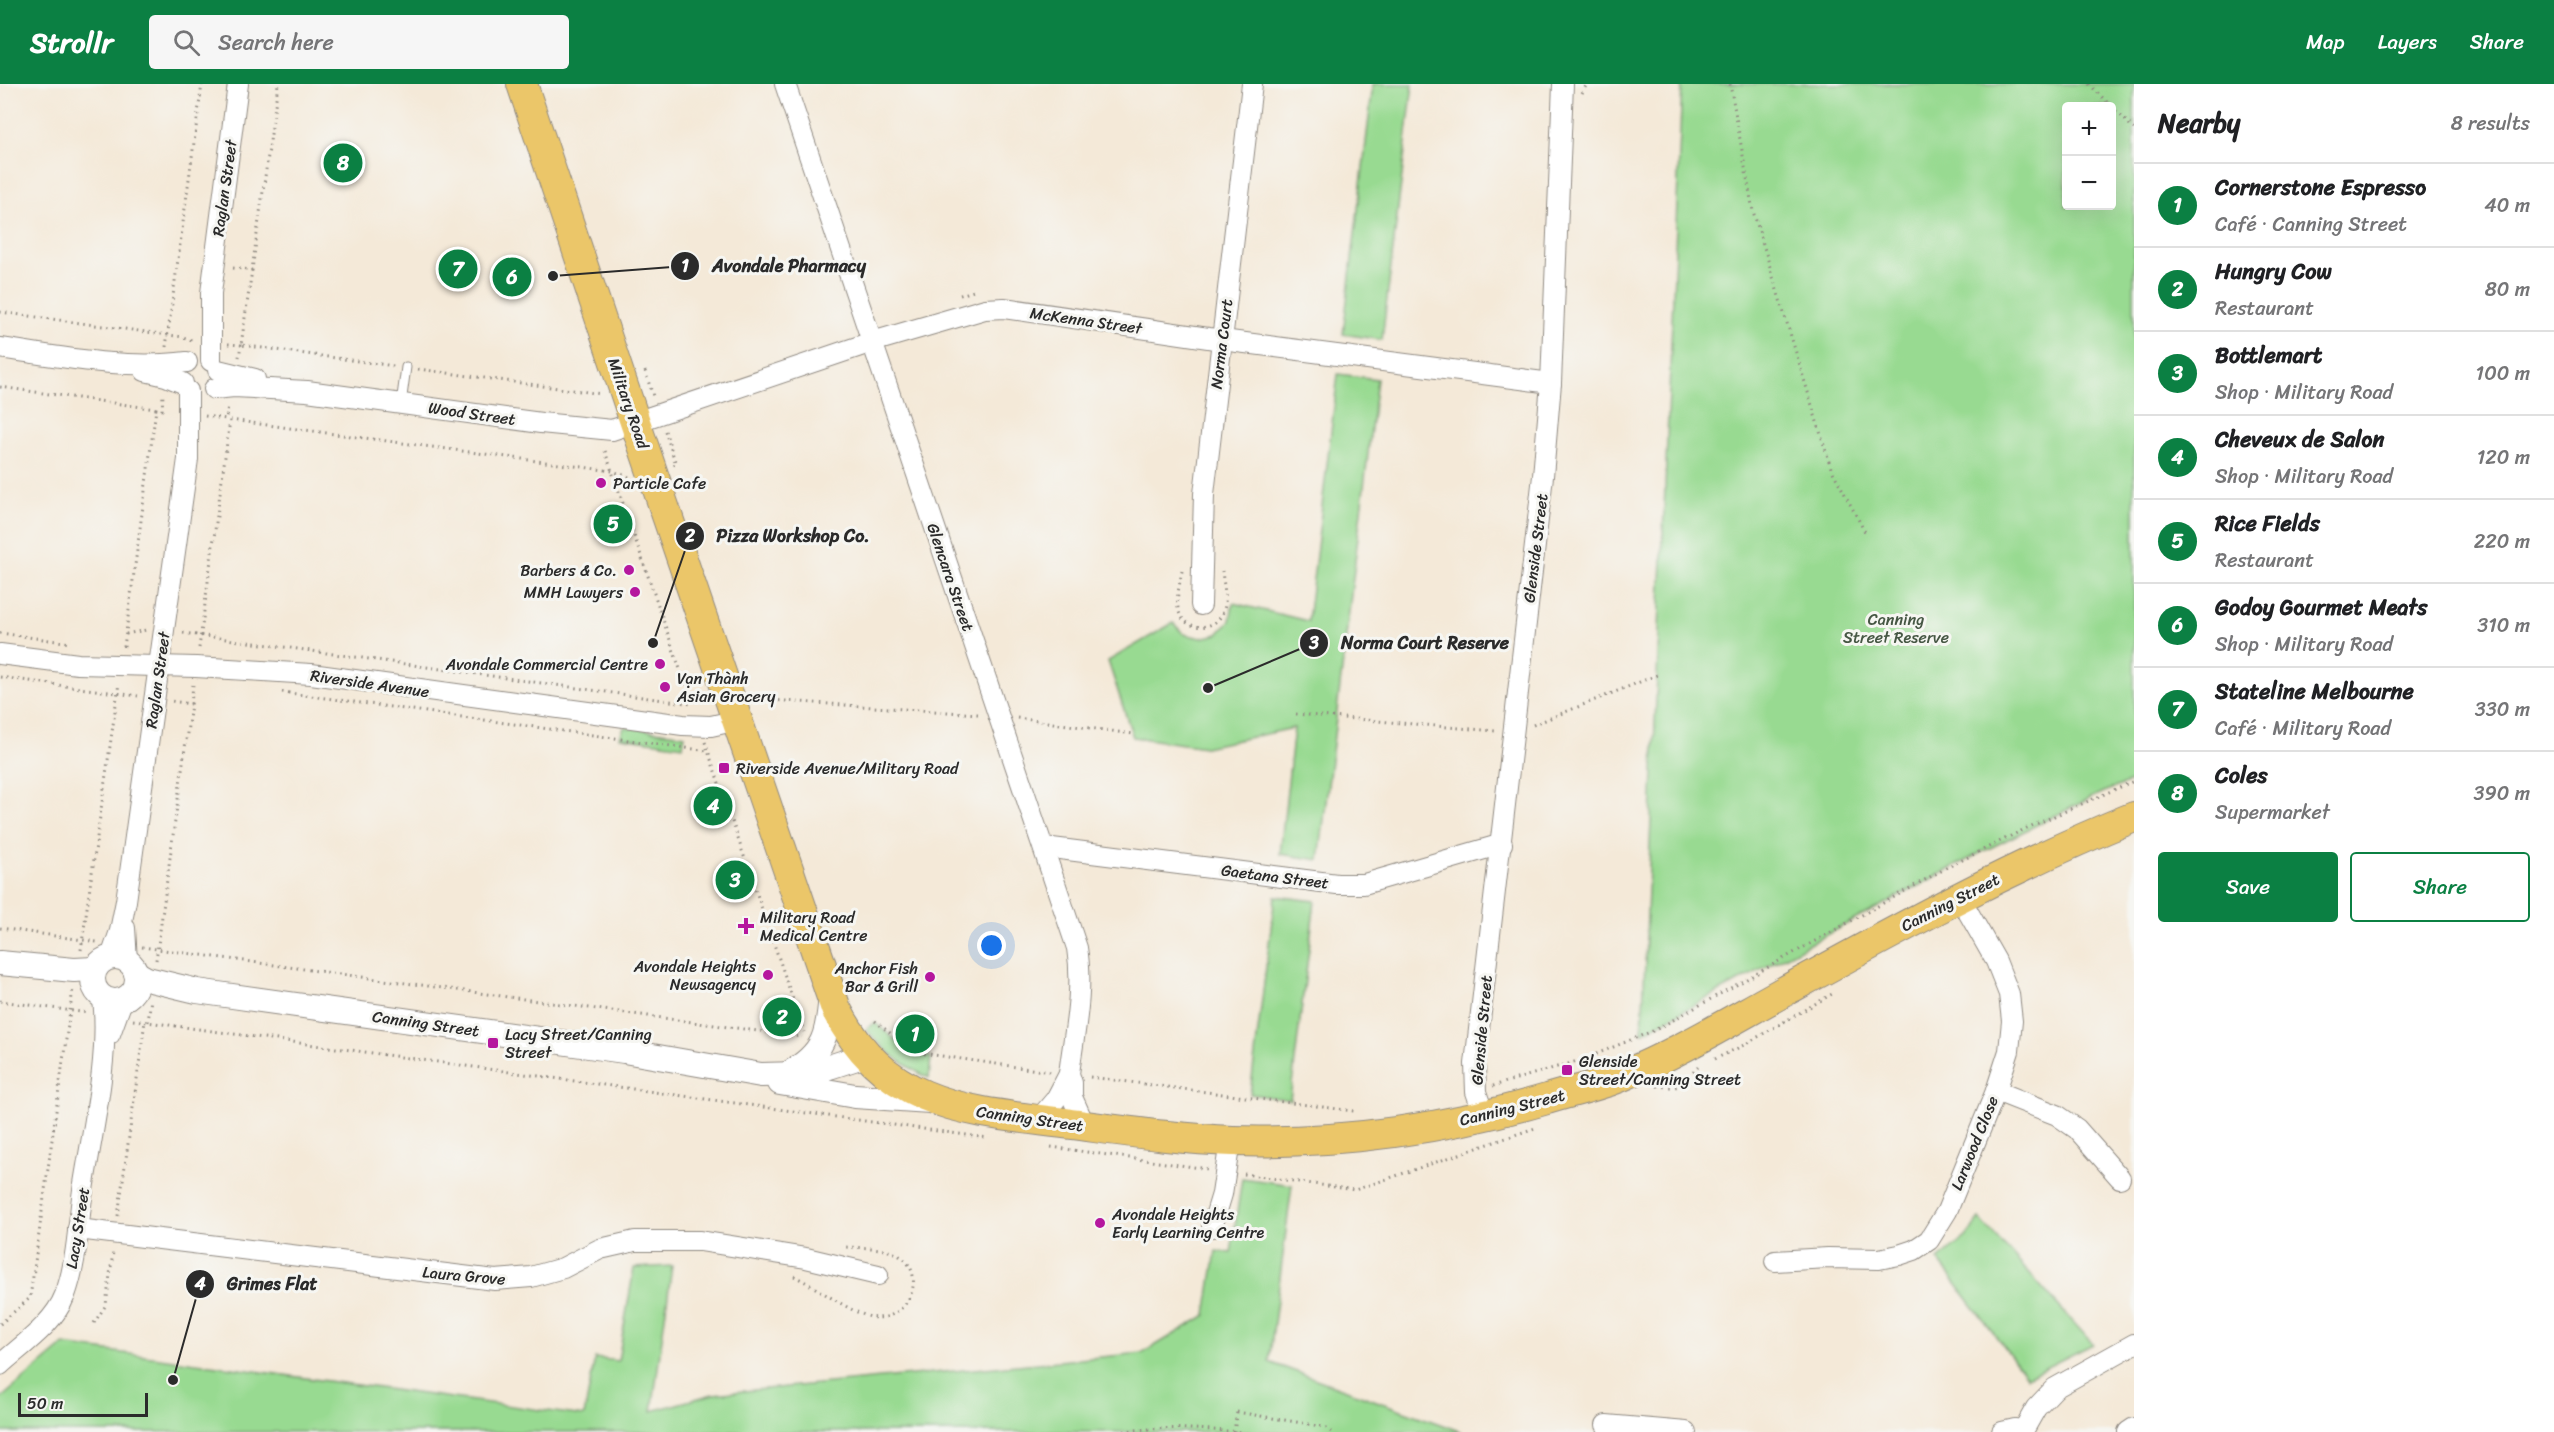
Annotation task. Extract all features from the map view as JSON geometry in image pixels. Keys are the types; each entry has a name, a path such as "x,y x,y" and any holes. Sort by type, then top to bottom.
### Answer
{"main road":[{"name":"Military Road","path":"522,84 647,418 652,472 746,710 831,995 849,1035 866,1056"},
{"name":"Canning Street","path":"866,1056 902,1084 937,1101 969,1109 1085,1126 1230,1141 1347,1138 1424,1128 1480,1104 1621,1077 1704,1035 1959,896 2134,817"}],"street":[{"name":"Raglan Street","path":"109,979 126,901 188,459 201,406 206,372 214,265 238,84"},
{"name":"Glencara Street","path":"785,84 1077,948 1080,967 1080,996 1069,1074 1056,1100 1039,1119"},
{"name":"Norma Court","path":"1201,605 1204,494 1252,84"},
{"name":"Glenside Street","path":"1480,1104 1475,1064 1502,844 1543,476 1551,383 1566,89"},
{"name":"McKenna Street","path":"647,418 872,342 986,309 1004,308 1222,340 1551,383"},
{"path":"0,348 104,362 176,379"},
{"name":"Raglan Street","path":"188,459 176,379 182,372 206,372"},
{"name":"Wood Street","path":"176,379 198,395 206,372 307,391 600,431 612,430 647,418"},
{"name":"Riverside Avenue","path":"0,654 78,664 159,665 311,674 700,727 746,710"},
{"name":"Gaetana Street","path":"1044,847 1337,884 1364,884 1502,844"},
{"name":"Larwood Close","path":"1775,1262 1828,1258 1879,1259 1914,1250 1929,1240 1947,1211 1996,1091 2009,1051 2012,1021 2009,994 1996,961 1959,896"},
{"name":"Canning Street","path":"0,963 109,979 147,979 197,991 635,1053 772,1075 838,1066 866,1056"},
{"name":"Lacy Street","path":"0,1365 49,1320 58,1307 67,1286 102,1066 109,979"},
{"path":"772,1075 812,1057 822,1044 827,1027 831,995"},
{"name":"Glencara Street","path":"1069,1074 1072,1083 1072,1097 1085,1126"},
{"name":"Canning Street","path":"772,1075 778,1083 855,1096 937,1101"},
{"path":"1996,1091 2057,1115 2077,1129 2120,1178"},
{"path":"1212,1227 1222,1194 1230,1141"},
{"name":"Laura Grove","path":"78,1228 495,1280 531,1277 563,1268 600,1249 635,1241 700,1241 806,1258 878,1275"},
{"path":"2002,1432 2015,1429 2023,1432 2036,1408 2055,1388 2134,1344"},
{"path":"1606,1425 1686,1432"},
{"path":"2128,1432 2134,1428"}],"lane":[{"path":"401,404 406,367"}],"path":[{"path":"0,387 162,410 176,379 168,335 202,84"},
{"path":"0,1324 30,1298 70,1011 109,979 806,1037 612,471 600,431 603,394 242,345 278,84"},
{"path":"1730,84 1756,222 1831,468 1866,534"},
{"path":"2089,84 2106,102"},
{"path":"2116,112 2134,129"},
{"path":"214,265 252,270"},
{"path":"0,312 168,335"},
{"path":"156,409 82,940 109,979 145,1021 992,1139"},
{"path":"191,704 228,419 612,471 634,478 676,464 647,418"},
{"path":"1182,568 1178,606 1180,615 1185,621 1201,627 1220,618 1224,610 1221,568"},
{"path":"126,634 154,629 164,630 692,704"},
{"path":"0,633 78,644"},
{"path":"1296,714 1513,733 1657,675"},
{"path":"276,692 708,751"},
{"path":"746,710 998,715 1132,734"},
{"path":"1480,1104 1655,1030 1948,867 2027,828 2134,781"},
{"path":"0,928 82,940 109,979"},
{"path":"0,1001 70,1011 109,979"},
{"path":"1713,1060 1833,994"},
{"path":"94,1323 106,1305 145,1021"},
{"path":"875,1021 914,1052 1355,1111"},
{"path":"1652,1086 1666,1088 1685,1083 1703,1064"},
{"path":"1051,1147 1354,1190 1537,1128"},
{"path":"1234,1432 1238,1412 1325,1427 1331,1432"},
{"path":"1118,1432 1138,1429 1208,1429 1242,1432"}],"green space":[{"path":"1373,84 1413,84 1382,340 1343,334"},
{"name":"Canning Street Reserve","path":"1682,84 2134,84 2134,781 2103,792 1980,853 1642,1033"},
{"path":"1338,374 1377,379 1319,860 1280,854 1294,728 1205,747 1133,737 1108,661 1173,623 1184,634 1201,638 1218,634 1230,621 1233,603 1308,621"},
{"path":"624,727 685,735 683,746 620,737"},
{"path":"1275,896 1315,901 1290,1100 1250,1094"},
{"path":"875,1023 913,1054 931,1057 929,1078 903,1063 880,1044 866,1029"},
{"path":"1242,1178 1292,1185 1269,1362 1462,1432 0,1432 0,1399 64,1345 584,1416 595,1358 618,1361 634,1268 672,1266 652,1411 713,1394 1143,1353 1206,1315 1216,1251 1231,1253"},
{"path":"1980,1219 2093,1344 2027,1377 1938,1260 1966,1237"}],"place":[{"name":"Coles","path":"343,163"},
{"name":"Stateline Melbourne","path":"458,269"},
{"name":"Avondale Pharmacy","path":"553,276"},
{"name":"Godoy Gourmet Meats","path":"512,277"},
{"name":"Particle Cafe","path":"601,483"},
{"name":"Rice Fields","path":"613,524"},
{"name":"Barbers & Co.","path":"629,570"},
{"name":"MMH Lawyers","path":"635,592"},
{"name":"Pizza Workshop Co.","path":"653,643"},
{"name":"Avondale Commercial Centre","path":"660,664"},
{"name":"Vạn Thành Asian Grocery","path":"665,687"},
{"name":"Norma Court Reserve","path":"1208,688"},
{"name":"Riverside Avenue/Military Road","path":"724,768"},
{"name":"Cheveux de Salon","path":"713,806"},
{"name":"Bottlemart","path":"735,880"},
{"name":"Military Road Medical Centre","path":"746,926"},
{"name":"Avondale Heights Newsagency","path":"768,975"},
{"name":"Anchor Fish Bar & Grill","path":"930,977"},
{"name":"Hungry Cow","path":"782,1017"},
{"name":"Cornerstone Espresso","path":"915,1034"},
{"name":"Lacy Street/Canning Street","path":"493,1043"},
{"name":"Glenside Street/Canning Street","path":"1567,1070"},
{"name":"Avondale Heights Early Learning Centre","path":"1100,1223"},
{"name":"Grimes Flat","path":"173,1380"}]}
